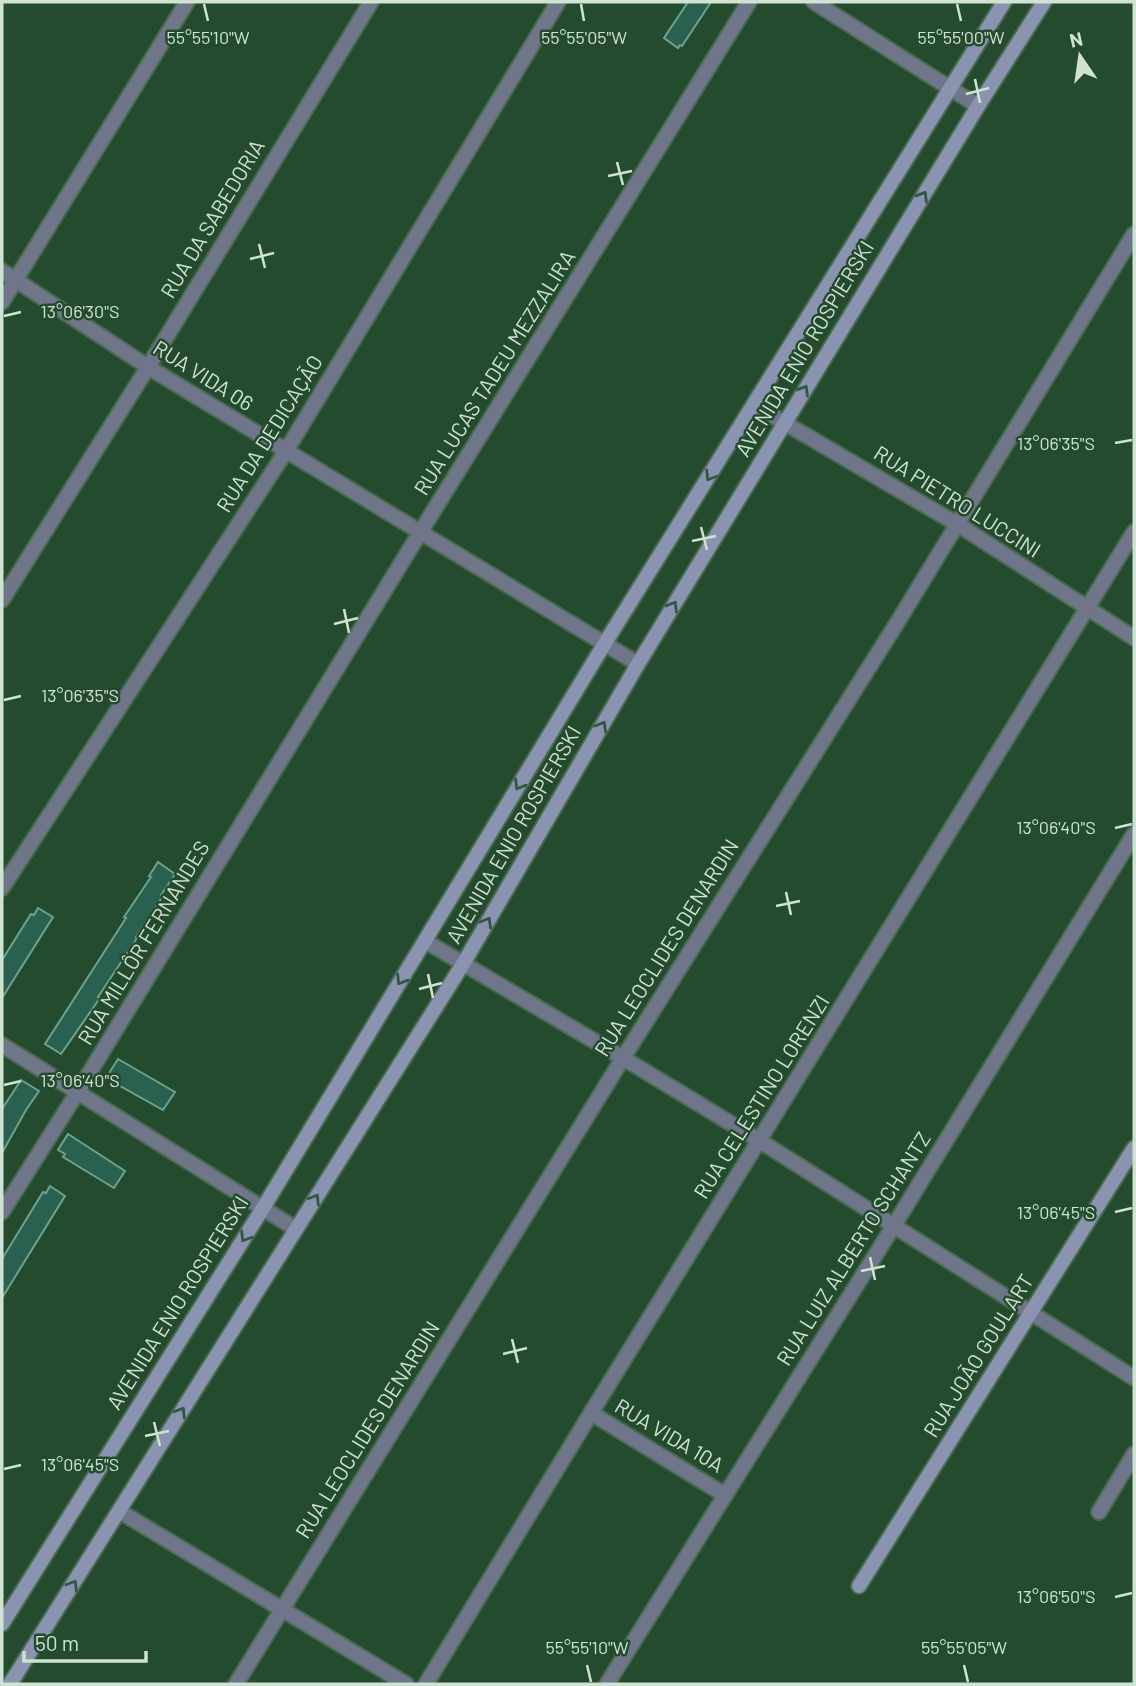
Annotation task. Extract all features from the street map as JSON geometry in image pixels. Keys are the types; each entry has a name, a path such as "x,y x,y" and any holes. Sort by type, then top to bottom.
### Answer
{"street":[{"path":"2,302 187,2"},
{"name":"RUA DA SABEDORIA","path":"2,600 371,2"},
{"name":"RUA DA DEDICAÇÃO","path":"4,885 286,451 558,2"},
{"name":"RUA LUCAS TADEU MEZZALIRA","path":"276,767 750,2"},
{"path":"814,2 978,106"},
{"name":"AVENIDA ENIO ROSPIERSKI","path":"2,1624 263,1208 606,643 1004,2"},
{"name":"AVENIDA ENIO ROSPIERSKI","path":"10,1684 463,964 638,664 1044,2"},
{"name":"RUA LEOCLIDES DENARDIN","path":"236,1684 623,1058 897,623 1134,234"},
{"name":"RUA VIDA 06","path":"2,271 148,367 638,664"},
{"name":"RUA PIETRO LUCCINI","path":"754,405 957,524 1134,638"},
{"name":"RUA CELESTINO LORENZI","path":"426,1684 1134,532"},
{"name":"RUA MILLÔR FERNANDES","path":"2,1212 276,767"},
{"name":"RUA LUIZ ALBERTO SCHANTZ","path":"607,1684 893,1227 1134,834"},
{"path":"425,942 760,1141 1134,1378"},
{"path":"2,1045 296,1229"},
{"name":"RUA JOÃO GOULART","path":"859,1586 1134,1148"},
{"name":"RUA VIDA 10A","path":"591,1413 725,1495"},
{"path":"1098,1512 1134,1454"},
{"path":"119,1511 406,1684"}],"building":[{"path":"688,2 711,2 678,48 664,38"},
{"path":"158,862 175,874 98,997 100,998 61,1054 45,1044 126,918 124,917"},
{"path":"38,908 53,917 2,998 2,960 31,914 34,915"},
{"path":"118,1059 175,1092 163,1110 113,1082 114,1079 108,1075"},
{"path":"21,1080 39,1091 2,1153 2,1109"},
{"path":"68,1134 125,1171 114,1188 63,1157 65,1154 58,1150"},
{"path":"50,1186 65,1196 2,1298 2,1259 43,1192 46,1193"}]}
